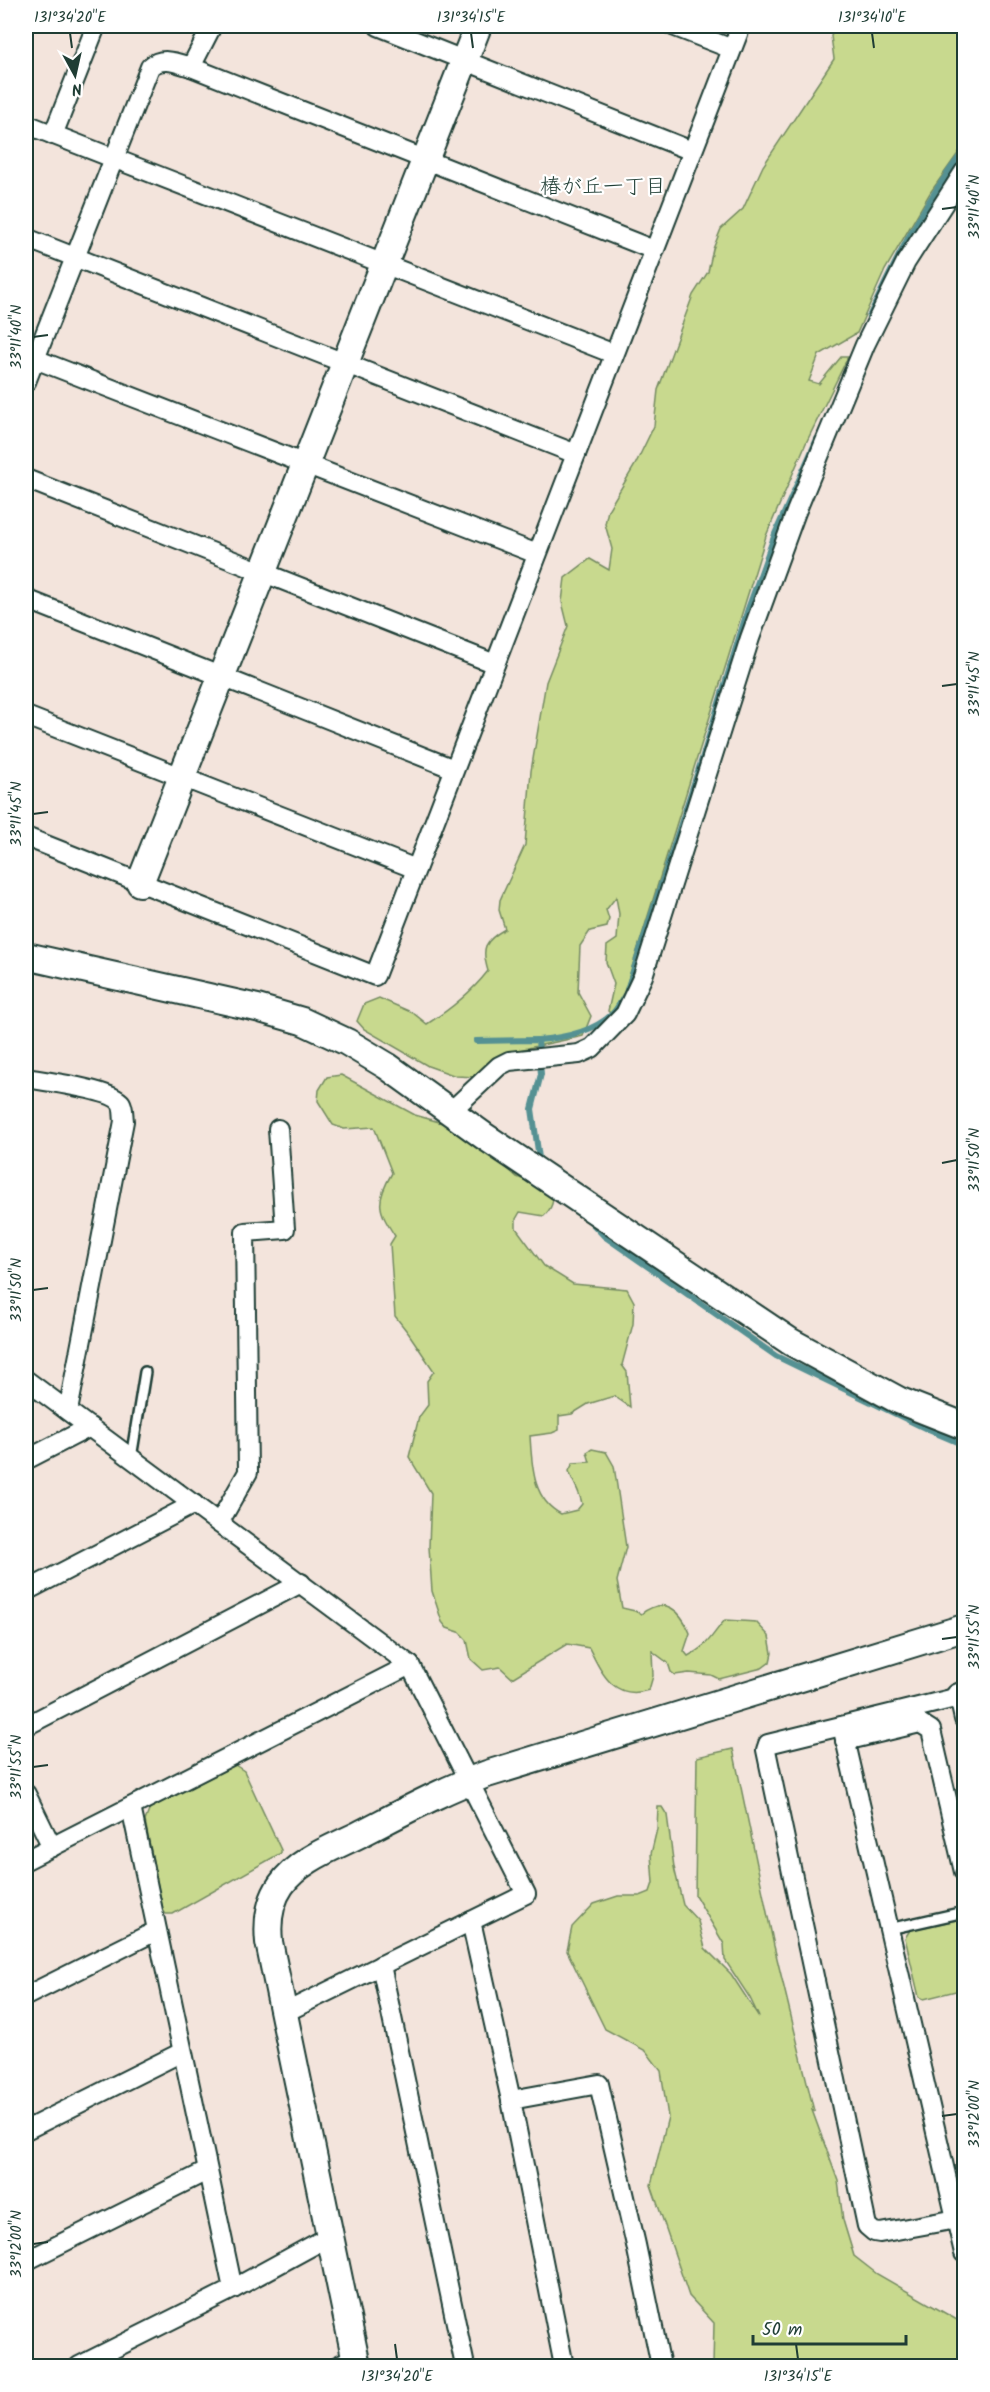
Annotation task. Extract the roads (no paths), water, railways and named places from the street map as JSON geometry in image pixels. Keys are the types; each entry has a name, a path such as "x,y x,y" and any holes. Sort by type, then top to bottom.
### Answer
{"street":[{"path":"53,135 96,26"},
{"path":"191,67 212,26"},
{"path":"378,26 692,151"},
{"path":"140,883 478,26"},
{"path":"673,26 732,49"},
{"path":"26,837 375,976 741,26"},
{"path":"26,382 150,67 156,62 168,61 191,67 654,250"},
{"path":"26,124 614,354"},
{"path":"450,1112 499,1066 508,1061 586,1052 616,1023 632,1002 646,965 750,638 796,512 866,345 906,262 964,172"},
{"path":"26,238 576,454"},
{"path":"35,359 537,554"},
{"path":"26,478 495,664"},
{"path":"26,599 454,770"},
{"path":"26,716 416,869"},
{"path":"26,956 231,1001 302,1021 347,1042 369,1054 450,1112 791,1342 898,1400 964,1426"},
{"path":"26,1078 110,1094 122,1103 122,1133 68,1411"},
{"path":"219,1523 248,1472 245,1232 285,1229 278,1129"},
{"path":"26,1380 410,1665 526,1894 284,2013"},
{"path":"26,1460 90,1427"},
{"path":"26,1591 194,1504"},
{"path":"26,1725 301,1583"},
{"path":"350,2363 330,2236 268,1929 271,1906 281,1884 298,1868 320,1855 427,1799 469,1781 964,1628"},
{"path":"26,1860 410,1665"},
{"path":"844,1733 963,1704"},
{"path":"957,2219 880,2233 874,2232 867,2226 766,1750 768,1744 920,1723 931,1730 964,1872"},
{"path":"844,1733 964,2253"},
{"path":"26,1794 52,1847"},
{"path":"131,1807 233,2289"},
{"path":"471,1921 511,2100 564,2367"},
{"path":"26,1996 156,1931"},
{"path":"381,1965 465,2367"},
{"path":"26,2130 182,2052"},
{"path":"511,2100 599,2084 661,2367"},
{"path":"26,2261 207,2171"},
{"path":"79,2367 233,2289 330,2236"}],"lane":[{"path":"132,1458 145,1372"},
{"path":"889,1929 964,1912"}],"waterway":[{"path":"869,317 924,210 964,151"},
{"path":"538,1040 566,1036 594,1027 612,1014 626,993 748,609 775,534 817,439"},
{"path":"476,1041 538,1040 541,1074 532,1109 539,1158 542,1164"},
{"path":"589,1220 604,1236 776,1356 964,1445"}],"district":[{"name":"椿が丘一丁目","path":"603,186"}]}
